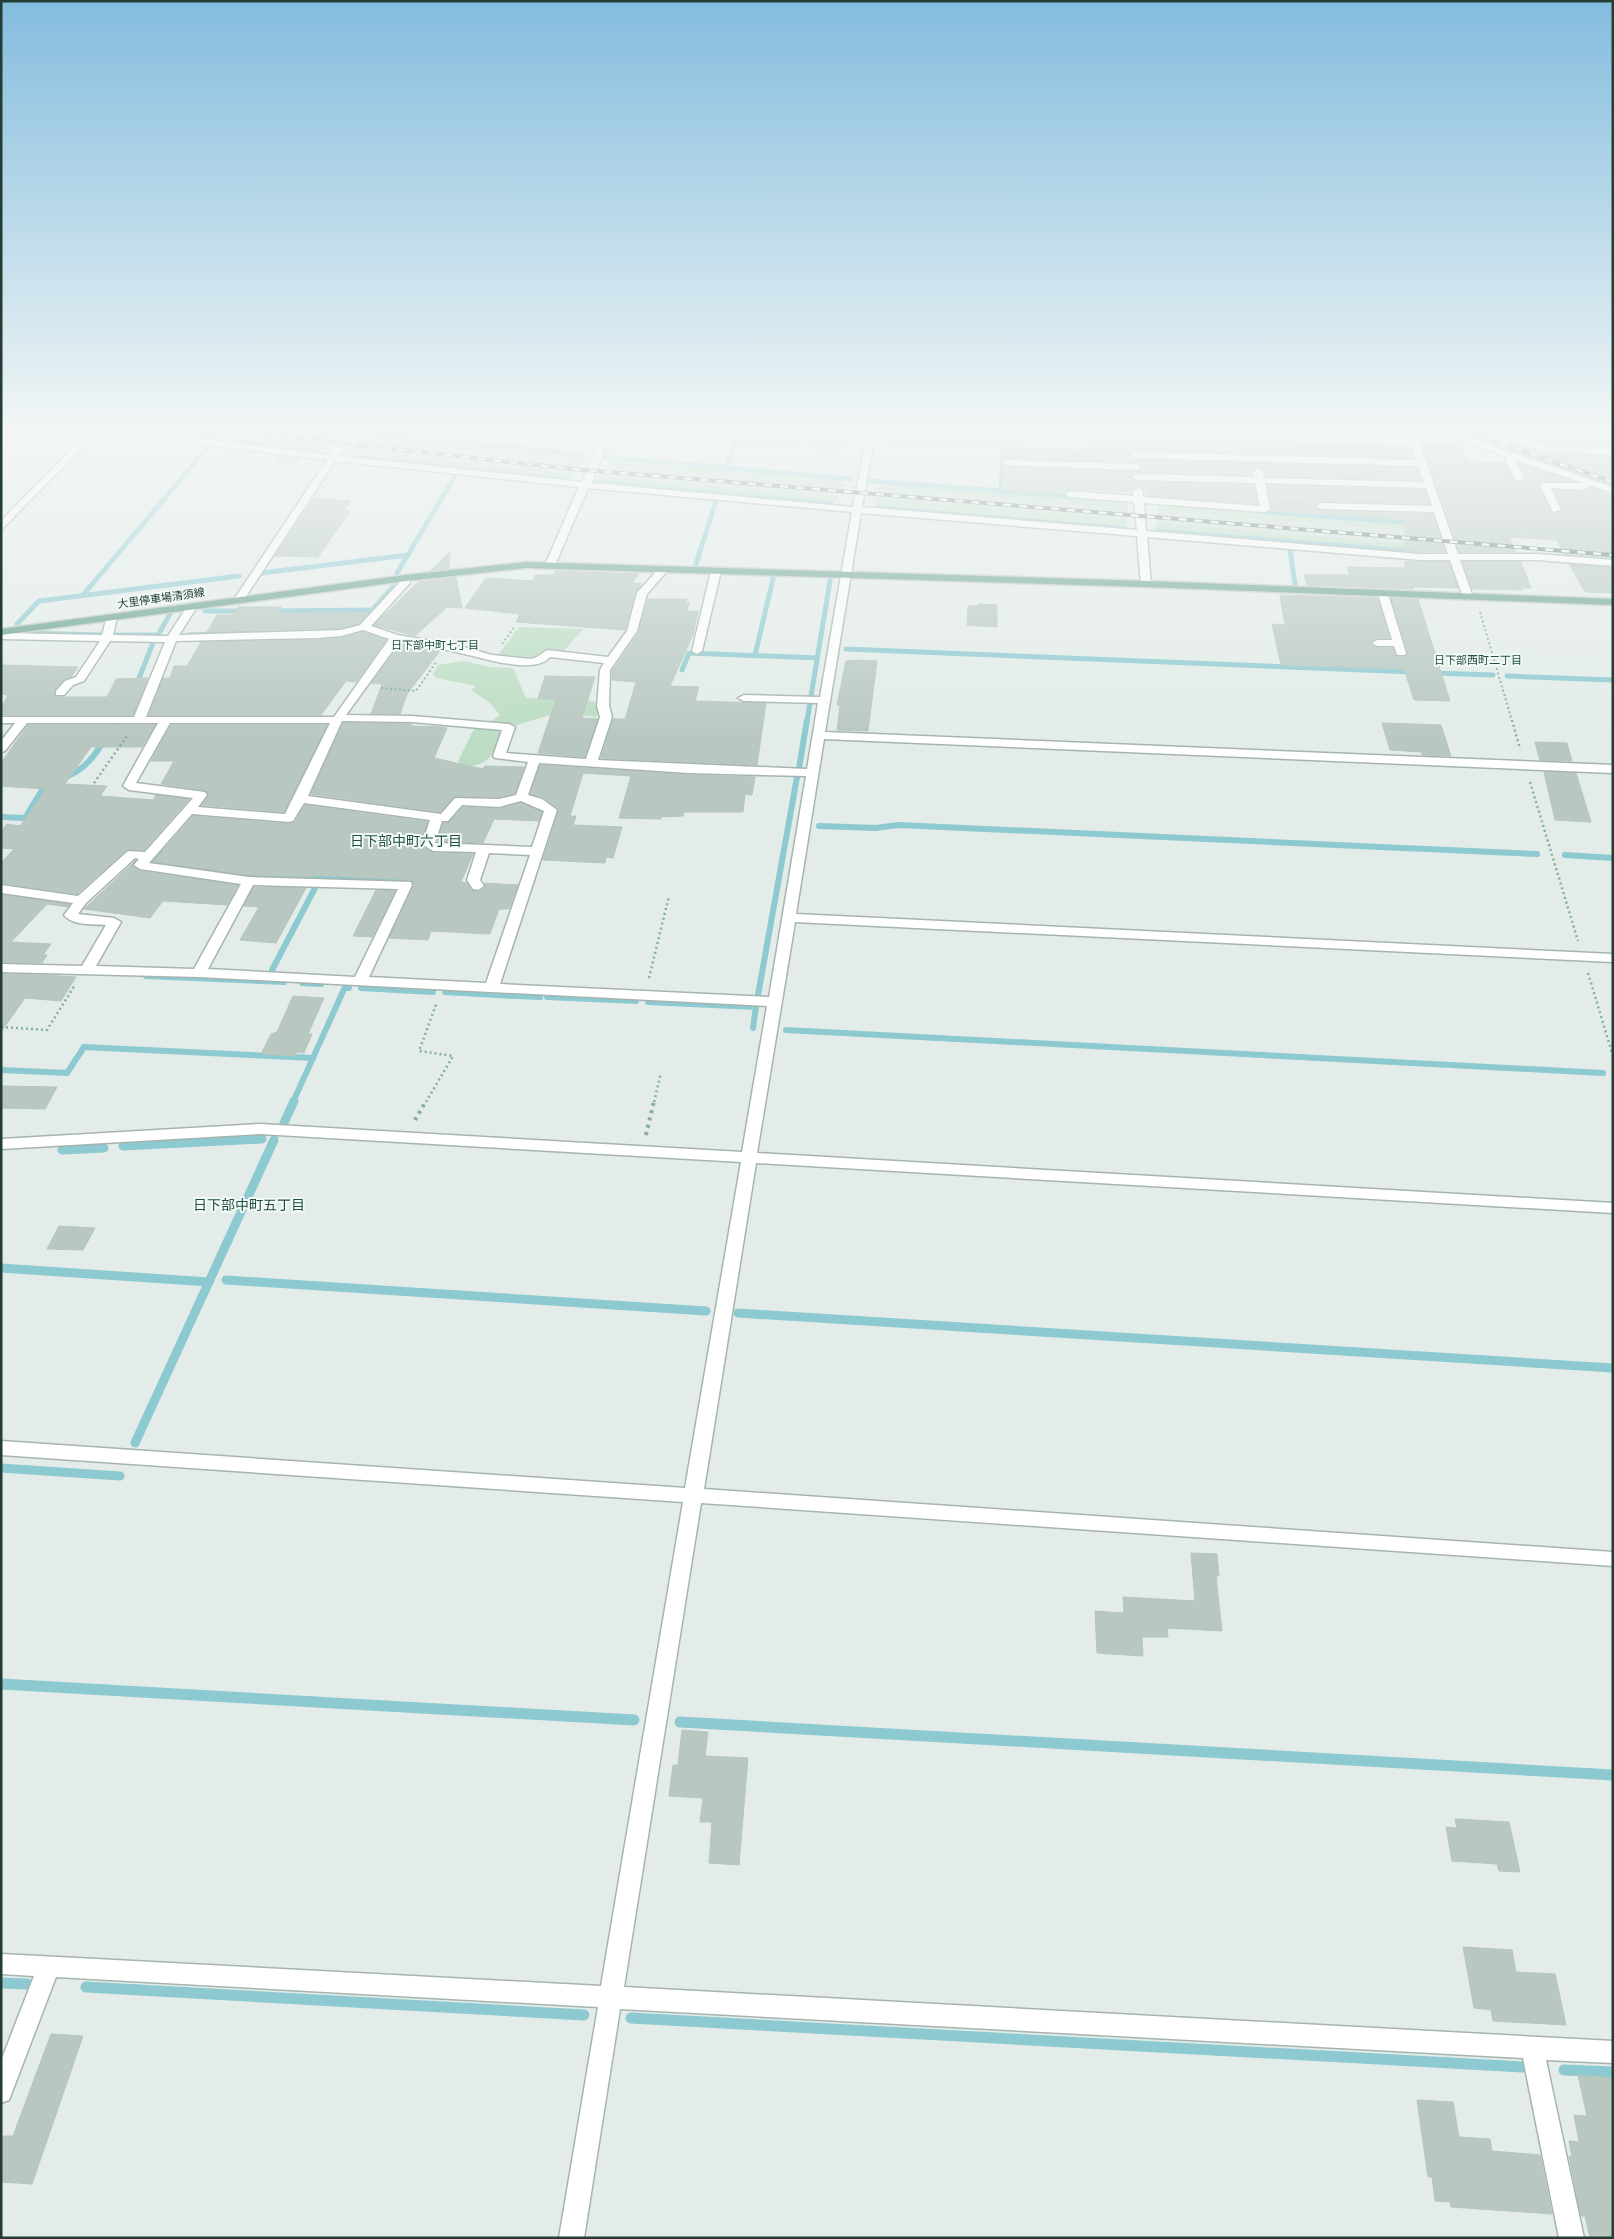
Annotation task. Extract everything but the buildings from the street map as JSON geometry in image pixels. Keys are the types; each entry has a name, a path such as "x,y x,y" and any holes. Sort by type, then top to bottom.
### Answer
{"main road":[{"name":"大里停車場清須線","path":"1,632 406,578 500,567 550,565 845,576 1146,584 1613,602"}],"street":[{"path":"238,601 283,532"},
{"path":"550,565 564,532"},
{"path":"571,2238 818,734 854,532"},
{"path":"1124,532 1420,557 1538,557 1613,563"},
{"path":"1446,532 1454,557 1472,597"},
{"path":"1142,534 1146,584"},
{"path":"591,762 606,717 603,706 605,670 632,631 642,593 664,569"},
{"path":"697,651 716,571"},
{"path":"1,636 172,639 341,633 364,627 404,584 406,578"},
{"path":"1377,643 1400,648 1383,594"},
{"path":"139,719 172,639 192,607"},
{"path":"60,693 69,683 80,679 107,638 112,617"},
{"path":"364,627 396,638 447,647 491,658 531,662 541,660 547,653 611,661"},
{"path":"189,810 289,818 303,798 338,719 358,686 396,638"},
{"path":"744,698 824,700"},
{"path":"1,720 108,722 115,719 412,719 509,728 498,756 688,769 812,774"},
{"path":"166,720 129,786 201,795 140,865 249,881 406,885 360,981"},
{"path":"1,749 23,721"},
{"path":"818,734 1613,769"},
{"path":"520,797 535,759"},
{"path":"303,798 444,818 459,801 499,803 520,797 538,802 551,810 492,988"},
{"path":"437,817 428,844 433,847 537,851"},
{"path":"478,886 473,880 484,849"},
{"path":"86,970 114,922 76,918 71,915 81,900 132,854 148,856"},
{"path":"198,973 249,881"},
{"path":"1,889 81,900"},
{"path":"789,918 1613,958"},
{"path":"1,968 198,973 775,1002"},
{"path":"1,1144 260,1129 1613,1208"},
{"path":"1,1448 694,1494 1613,1559"},
{"path":"1,1964 1613,2052"},
{"path":"1,2092 49,1966"},
{"path":"1532,2048 1572,2238"}],"path":[{"path":"1472,597 1613,1056"},
{"path":"358,686 416,691 447,647"},
{"path":"94,783 139,719"},
{"path":"645,995 669,896"},
{"path":"1,1027 47,1030 86,970"},
{"path":"404,1138 454,1056 419,1051 443,985"},
{"path":"642,1151 661,1073"}],"shaded area":[{"path":"1186,532 1423,532 1423,552 1290,541 1290,539 1285,538 1280,538 1279,540"}],"green space":[{"path":"1186,532 1268,532 1428,546 1423,552 1290,541 1290,539 1280,538 1279,540"},
{"path":"519,627 583,629 563,652 543,651 538,658 498,655"},
{"path":"464,661 490,667 513,668 526,698 594,701 599,714 596,717 566,713 550,715 517,725 490,722 500,715 489,702 471,690 476,686 436,678 433,674 438,665"},
{"path":"475,727 499,729 501,732 490,757 486,761 475,765 454,769 460,764 458,761"}],"waterway":[{"path":"83,595 136,532"},
{"path":"408,555 421,532"},
{"path":"696,564 706,532"},
{"path":"1174,532 1420,552"},
{"path":"1290,550 1295,584"},
{"path":"261,573 408,555"},
{"path":"397,573 408,555"},
{"path":"17,624 39,601 239,576"},
{"path":"755,655 773,579"},
{"path":"811,696 830,581"},
{"path":"372,610 393,587"},
{"path":"272,611 372,610"},
{"path":"330,631 360,624 372,610"},
{"path":"205,611 245,611"},
{"path":"114,635 158,635 170,614"},
{"path":"23,633 103,635"},
{"path":"188,635 246,633"},
{"path":"136,686 153,643"},
{"path":"846,649 1413,672"},
{"path":"682,670 689,653 817,658"},
{"path":"1432,673 1493,675"},
{"path":"1507,676 1613,680"},
{"path":"807,721 810,703"},
{"path":"799,768 807,720"},
{"path":"62,778 80,770 87,763 115,723"},
{"path":"758,995 797,777"},
{"path":"1,817 25,818 47,782"},
{"path":"819,826 876,828 898,825 1537,854"},
{"path":"160,851 151,862 255,877 403,880 412,875"},
{"path":"1565,855 1613,858"},
{"path":"272,970 315,888"},
{"path":"146,976 284,982"},
{"path":"302,983 321,984"},
{"path":"313,1058 345,987 349,988"},
{"path":"361,988 433,992"},
{"path":"445,992 514,996"},
{"path":"518,996 540,997"},
{"path":"547,997 636,1001"},
{"path":"648,1002 756,1007 753,1028"},
{"path":"786,1030 1603,1073"},
{"path":"1,1070 67,1073 84,1047 313,1058"},
{"path":"293,1102 313,1058"},
{"path":"284,1123 294,1101"},
{"path":"123,1146 262,1139"},
{"path":"209,1282 274,1140"},
{"path":"62,1150 104,1148"},
{"path":"1,1268 209,1282"},
{"path":"226,1280 706,1311"},
{"path":"135,1443 209,1282"},
{"path":"738,1313 1613,1368"},
{"path":"1,1468 120,1476"},
{"path":"1,1684 634,1720"},
{"path":"680,1722 1613,1775"},
{"path":"1,1983 27,1984"},
{"path":"86,1987 584,2015"},
{"path":"631,2018 1523,2067"},
{"path":"1564,2070 1613,2072"}],"railway":[{"path":"1340,532 1613,555"}],"district":[{"name":"日下部中町七丁目","path":"435,645"},
{"name":"日下部西町二丁目","path":"1478,660"},
{"name":"日下部中町六丁目","path":"406,841"},
{"name":"日下部中町五丁目","path":"249,1205"}]}
